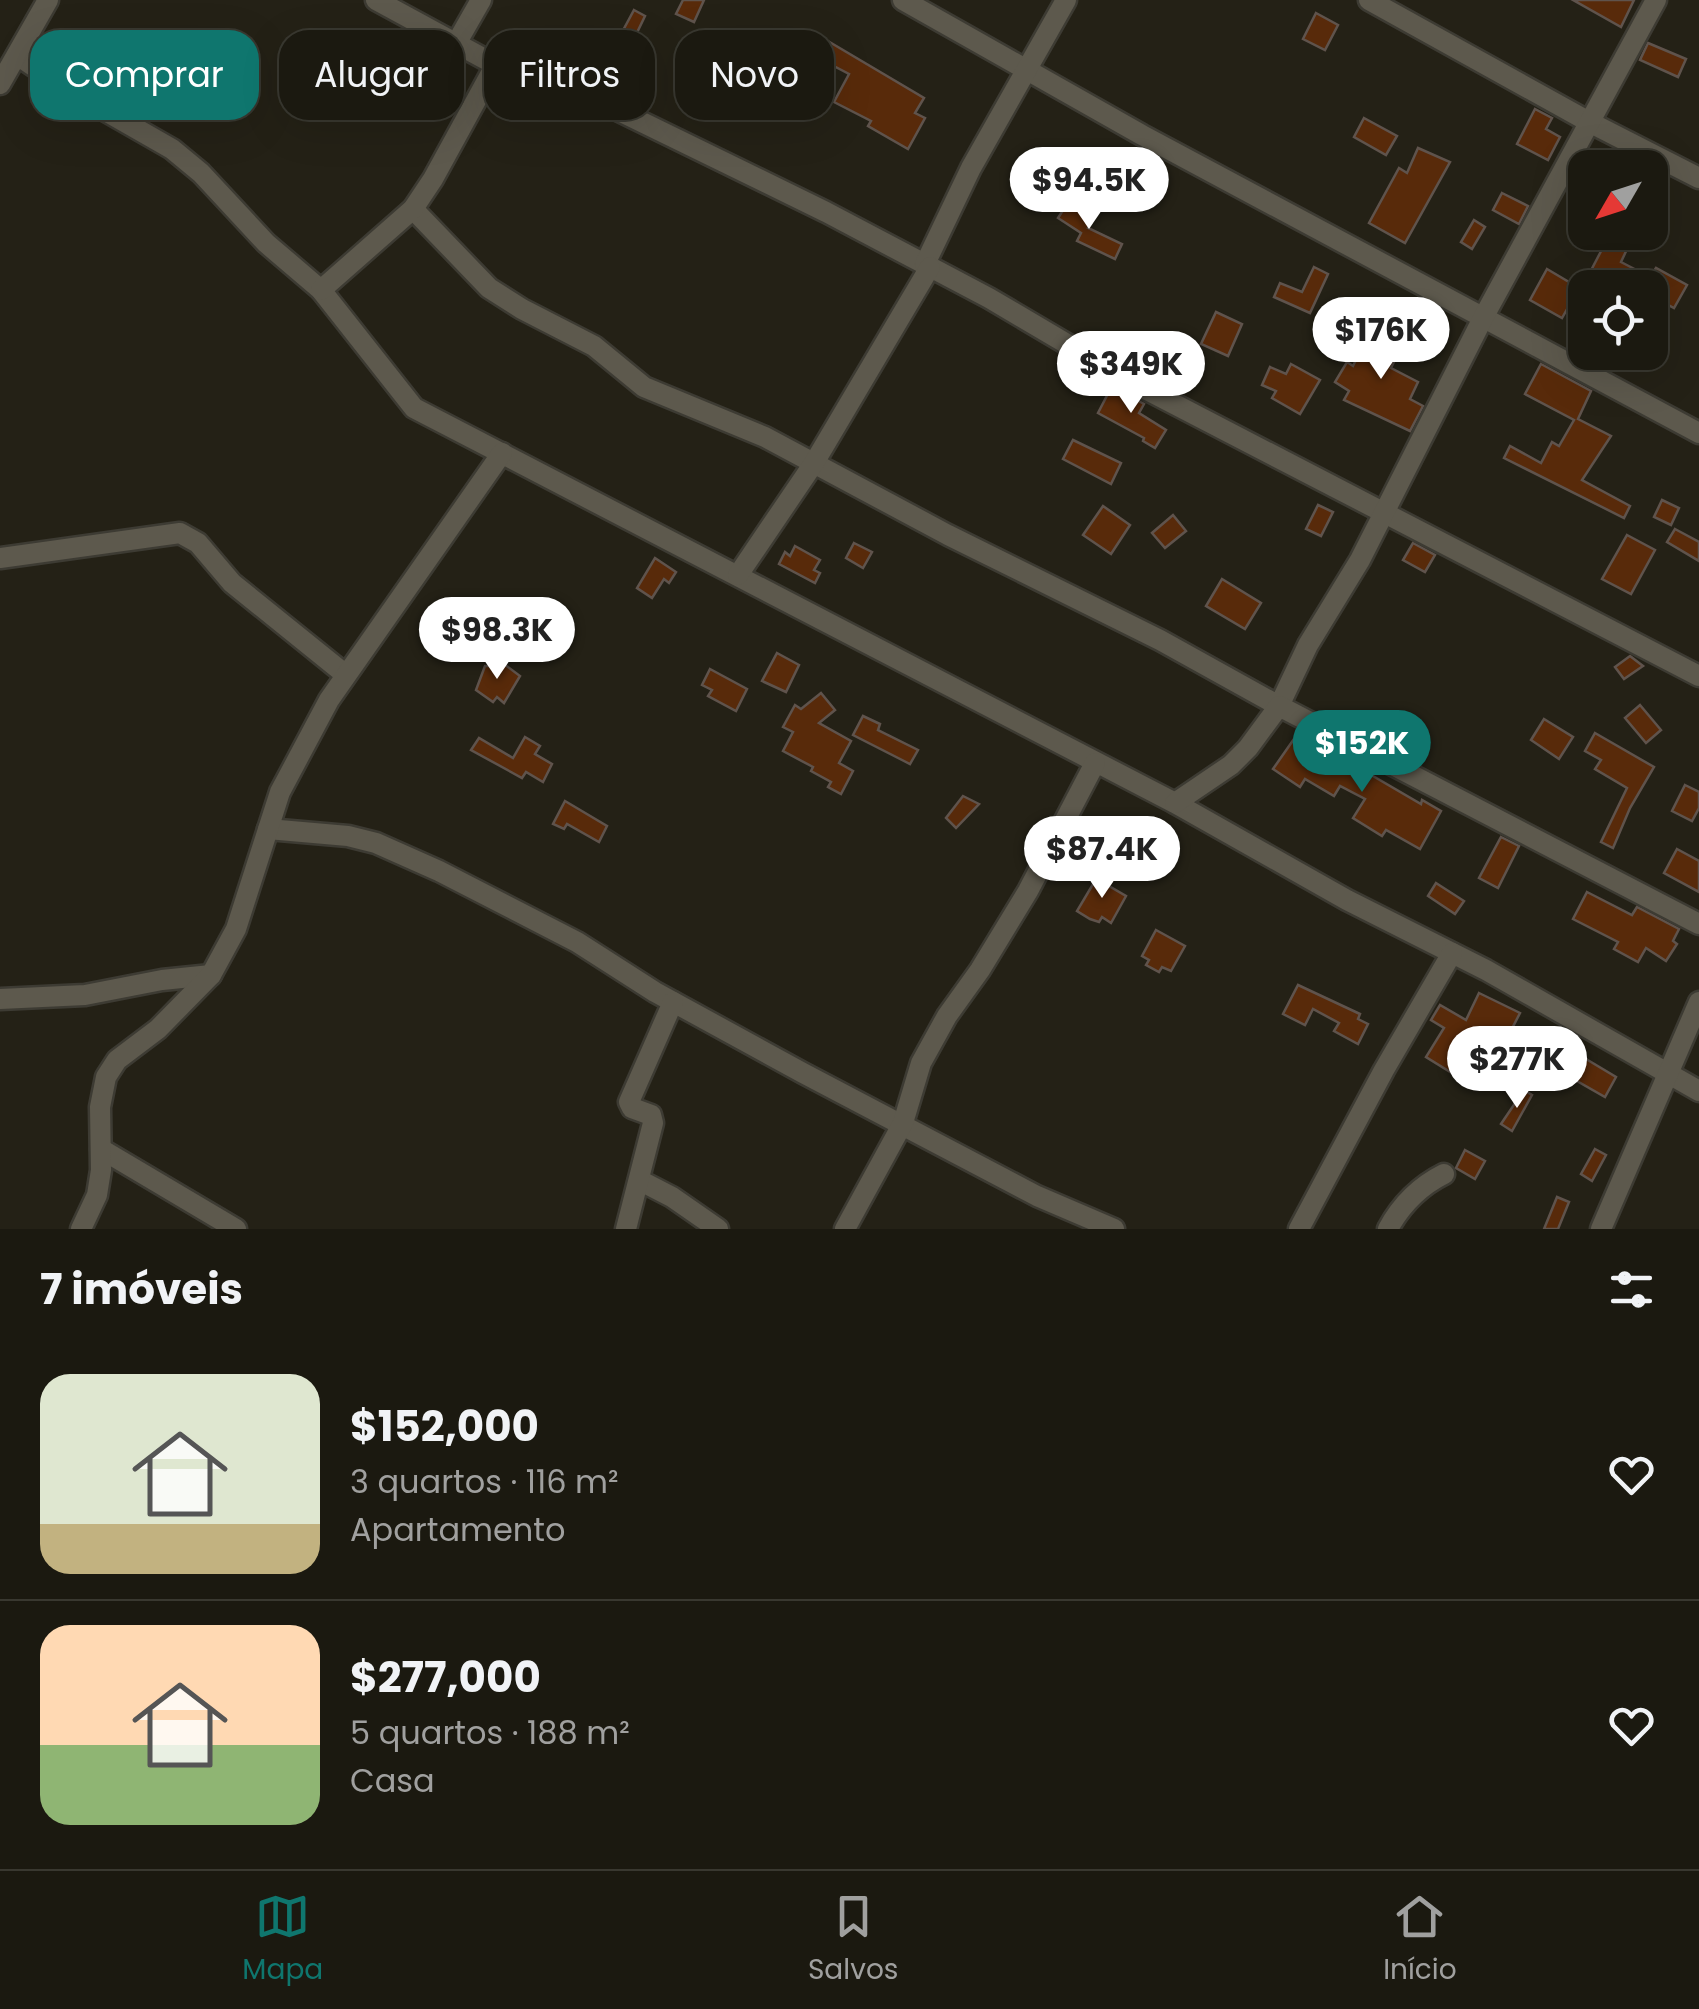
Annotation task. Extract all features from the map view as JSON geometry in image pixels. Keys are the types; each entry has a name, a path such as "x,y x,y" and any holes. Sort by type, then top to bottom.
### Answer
{"street":[{"path":"0,84 10,56 48,0"},
{"path":"376,0 434,30"},
{"path":"464,30 481,0"},
{"path":"903,0 1142,135 1699,433"},
{"path":"738,574 814,463 928,266 971,168 1066,0"},
{"path":"1369,0 1699,178"},
{"path":"1175,803 1231,765 1278,706 1308,645 1360,560 1482,318 1656,0"},
{"path":"10,56 172,149 201,173 266,243 321,290 414,408 1175,803 1699,1091"},
{"path":"321,290 413,209 434,179 484,86"},
{"path":"639,120 990,298 1128,380 1699,676"},
{"path":"413,209 489,288 594,346 644,387 715,414 814,463 1699,924"},
{"path":"81,1229 97,1194 100,1107 106,1077 118,1060 158,1029 212,975 236,930 291,770 346,675 502,454"},
{"path":"0,558 180,533 198,544 232,582 346,675"},
{"path":"845,1229 902,1123 921,1063 1028,890 1095,762"},
{"path":"268,828 348,836 415,860 576,942 672,1002 1037,1196 1114,1229"},
{"path":"1299,1229 1452,953"},
{"path":"0,999 85,994 212,975"},
{"path":"626,1229 653,1118 632,1108 629,1102 672,1002"},
{"path":"1601,1229 1699,1002"},
{"path":"100,1149 236,1229"},
{"path":"1388,1229 1414,1194 1444,1174"},
{"path":"639,1180 718,1229"}],"building":[{"path":"683,0 704,0 694,22 676,14"},
{"path":"1573,0 1634,0 1621,27"},
{"path":"634,10 645,16 638,30 623,30"},
{"path":"1316,13 1338,25 1325,50 1303,39"},
{"path":"1648,43 1686,59 1678,77 1640,60"},
{"path":"834,45 924,98 915,113 925,118 908,149 868,126 871,121 834,102 849,74 834,66"},
{"path":"1535,109 1552,118 1546,129 1560,137 1548,160 1517,144"},
{"path":"1364,118 1397,136 1386,155 1354,137"},
{"path":"1418,148 1450,162 1405,243 1369,223 1399,168 1407,173"},
{"path":"1502,193 1528,206 1519,224 1493,210"},
{"path":"1067,204 1094,217 1088,228 1122,244 1115,259 1077,241 1081,233 1058,218"},
{"path":"1474,220 1485,227 1472,249 1461,242"},
{"path":"1602,250 1627,250 1621,262 1636,270 1591,270"},
{"path":"1314,267 1328,274 1310,313 1274,297 1280,283 1302,292"},
{"path":"1547,269 1568,281 1568,307 1562,318 1530,300"},
{"path":"1668,275 1687,285 1674,308 1668,305"},
{"path":"1216,312 1242,324 1228,356 1201,344"},
{"path":"1372,328 1403,343 1391,368 1418,382 1410,399 1423,406 1410,431 1344,400 1349,391 1335,382 1347,362 1353,366"},
{"path":"1291,364 1320,380 1300,414 1272,398 1276,391 1262,385 1270,367 1286,374"},
{"path":"1541,364 1591,391 1578,419 1611,436 1582,480 1630,506 1624,518 1504,458 1510,446 1541,463 1552,442 1559,446 1574,420 1525,394"},
{"path":"1112,386 1144,404 1139,413 1166,430 1155,448 1098,413"},
{"path":"1073,440 1121,463 1111,484 1063,459"},
{"path":"1662,500 1679,508 1671,525 1654,517"},
{"path":"1318,505 1333,512 1321,536 1306,529"},
{"path":"1103,506 1130,525 1111,554 1083,535"},
{"path":"1173,515 1186,531 1165,548 1152,533"},
{"path":"1675,529 1699,542 1699,561 1667,542"},
{"path":"1627,535 1655,550 1631,594 1602,579"},
{"path":"854,543 872,552 863,568 846,558"},
{"path":"1413,543 1435,555 1425,572 1403,560"},
{"path":"795,546 820,560 814,570 820,573 815,583 779,564 785,552 790,556"},
{"path":"655,558 676,572 669,583 664,579 652,598 637,588"},
{"path":"1222,579 1261,603 1245,629 1206,606"},
{"path":"777,653 799,665 786,692 762,681"},
{"path":"1630,656 1643,666 1624,679 1615,667"},
{"path":"500,661 520,676 504,703 497,697 493,702 476,690 485,666 496,666"},
{"path":"710,669 747,689 736,711 708,696 712,690 702,685"},
{"path":"821,693 835,710 819,723 851,741 839,763 853,771 841,794 828,787 831,782 811,771 813,767 783,751 793,732 783,727 795,705 801,709"},
{"path":"1640,705 1661,730 1646,743 1625,718"},
{"path":"863,716 880,724 878,730 918,750 910,764 853,735"},
{"path":"1544,719 1573,737 1559,759 1531,740"},
{"path":"1595,733 1654,767 1613,848 1601,842 1627,788 1595,769 1601,760 1585,751"},
{"path":"525,737 540,746 535,754 552,764 543,782 526,772 522,778 471,750 479,738 513,758"},
{"path":"1294,739 1363,778 1366,772 1421,804 1422,800 1441,811 1420,849 1386,830 1382,836 1353,818 1365,799 1340,786 1334,796 1305,779 1300,787 1273,769"},
{"path":"1685,785 1699,792 1699,808 1692,821 1672,811"},
{"path":"963,796 979,804 956,828 946,818"},
{"path":"565,801 607,826 599,842 567,824 564,829 553,824"},
{"path":"1501,837 1519,846 1498,888 1479,878"},
{"path":"1677,849 1699,861 1699,892 1664,873"},
{"path":"1099,874 1126,896 1111,923 1102,917 1099,922 1090,919 1077,911"},
{"path":"1436,883 1464,901 1455,914 1428,896"},
{"path":"1587,892 1632,915 1637,907 1679,929 1673,941 1677,944 1666,961 1646,948 1638,962 1614,949 1618,942 1573,919"},
{"path":"1156,930 1185,946 1171,971 1162,967 1159,972 1146,965 1149,960 1142,956"},
{"path":"1298,985 1360,1014 1358,1019 1368,1024 1358,1044 1334,1031 1339,1023 1313,1009 1305,1025 1283,1014"},
{"path":"1479,993 1520,1013 1502,1048 1485,1040 1460,1078 1426,1057 1444,1028 1431,1020 1440,1005 1466,1020"},
{"path":"1535,1036 1557,1048 1542,1074 1531,1067 1535,1061 1525,1056"},
{"path":"1581,1056 1616,1077 1605,1097 1570,1077"},
{"path":"1524,1090 1532,1095 1512,1131 1501,1124"},
{"path":"1595,1149 1606,1155 1592,1181 1581,1174"},
{"path":"1465,1150 1485,1161 1475,1179 1456,1168"},
{"path":"1557,1197 1569,1202 1558,1229 1544,1229"}]}
